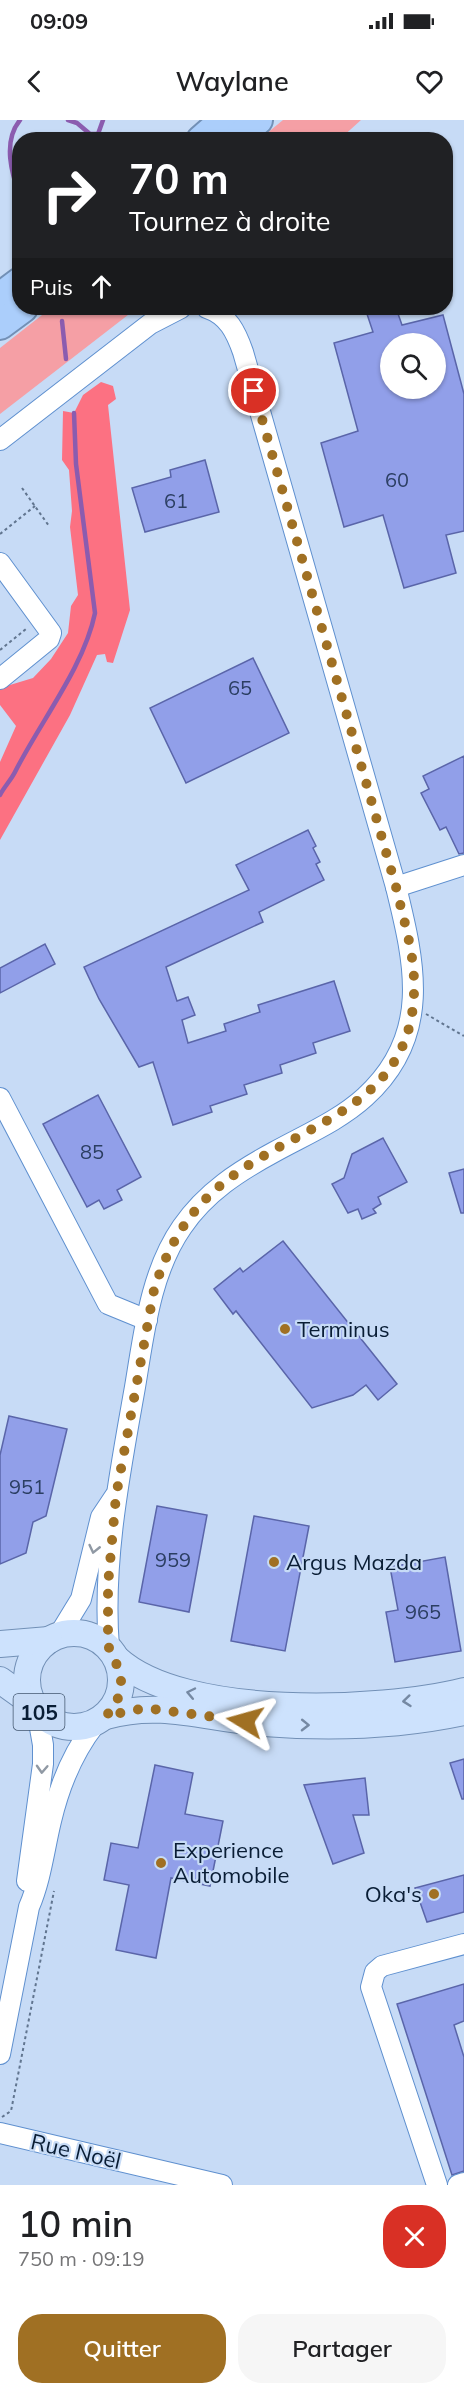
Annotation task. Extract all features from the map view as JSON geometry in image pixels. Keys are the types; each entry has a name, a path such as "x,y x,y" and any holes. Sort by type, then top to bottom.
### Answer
{"highway":[{"path":"210,132 224,120"},
{"path":"245,132 258,120"},
{"path":"0,325 14,315"}],"main road":[{"path":"0,1644 81,1633 101,1641 140,1677 169,1688 249,1703 342,1705 440,1697 464,1691"},
{"name":"105","path":"35,1707 27,1675 30,1661 38,1649 54,1637"},
{"path":"100,1720 116,1704 121,1689 121,1674 113,1653"},
{"name":"105","path":"0,1680 59,1726 71,1728 145,1708 265,1723 347,1725 408,1721 464,1712"}],"street":[{"path":"0,440 150,324 167,315"},
{"path":"113,1653 108,1585 116,1496 147,1320 161,1267 179,1230 200,1205 236,1174 349,1110 378,1084 397,1057 410,1026 414,979 410,944 396,887 243,352 230,323 221,315"},
{"path":"0,563 51,633 49,639 0,679"},
{"path":"396,887 464,866"},
{"path":"0,1098 108,1304 147,1320"},
{"path":"54,1637 81,1599 101,1517 116,1496"},
{"path":"29,1907 26,1887 43,1764 43,1745 35,1707"},
{"path":"0,2054 29,1907 37,1889 59,1794 83,1739 100,1720"},
{"path":"437,2185 371,1987 375,1972 382,1966 464,1944"},
{"name":"Rue Noël","path":"0,2133 222,2185"},
{"path":"458,2185 464,2183"}],"path":[{"path":"22,488 49,526"},
{"path":"0,534 35,506"},
{"path":"0,650 34,623"},
{"path":"425,1014 464,1036"},
{"path":"0,2119 11,2111 54,1891"}],"shaded area":[{"path":"283,120 361,120 348,132 268,132"},
{"path":"42,315 128,315 0,414 0,348"},
{"path":"101,382 113,386 116,399 108,405 130,610 113,663 107,662 105,654 97,655 70,715 0,840 0,762 16,726 0,705 0,688 33,678 51,659 68,633 71,606 78,595 70,527 72,511 69,470 62,460 63,411 74,413 83,395"}],"building":[{"path":"367,315 398,315 402,325 443,315 464,394 464,531 446,535 456,573 404,588 383,515 344,527 321,443 358,431 334,343 373,332"},
{"path":"205,460 219,512 145,532 132,488 171,477 170,470"},
{"path":"253,658 289,733 186,783 150,708"},
{"path":"464,756 464,853 459,854 446,827 440,830 421,793 429,789 423,776"},
{"path":"308,830 316,846 313,848 320,862 316,864 324,880 259,912 263,922 166,967 177,1001 188,997 195,1015 182,1020 188,1043 226,1031 224,1024 260,1012 258,1005 334,981 350,1031 313,1043 316,1053 280,1065 282,1073 244,1085 247,1094 210,1106 212,1112 173,1125 153,1062 139,1067 99,999 84,967 249,890 236,865"},
{"path":"45,944 55,964 0,993 0,968"},
{"path":"98,1095 141,1177 117,1190 122,1200 104,1209 99,1200 87,1207 43,1124"},
{"path":"383,1138 407,1182 378,1197 381,1204 373,1209 376,1213 362,1219 358,1209 348,1213 332,1184 344,1178 352,1154"},
{"path":"464,1169 464,1213 461,1213 449,1173"},
{"path":"283,1241 397,1384 378,1400 366,1385 353,1395 312,1408 236,1311 233,1314 214,1289 240,1268 243,1272"},
{"path":"9,1416 67,1429 46,1516 33,1522 26,1553 0,1564 0,1455"},
{"path":"157,1506 207,1515 189,1612 139,1602"},
{"name":"Argus Mazda","path":"254,1516 309,1526 285,1651 231,1641"},
{"path":"445,1557 461,1651 395,1662 386,1612 398,1610 390,1567"},
{"path":"464,1759 464,1799 462,1799 450,1763"},
{"name":"Experience Automobile","path":"155,1765 193,1773 185,1814 223,1821 210,1886 171,1878 156,1958 116,1950 129,1885 104,1880 111,1843 138,1848"},
{"path":"365,1778 369,1815 353,1815 364,1853 333,1864 304,1785"},
{"path":"464,1875 464,1912 427,1922 415,1888"},
{"path":"464,1984 464,2021 454,2025 464,2057 464,2171 452,2175 397,2004"}],"waterway":[{"path":"14,132 20,120"},
{"path":"68,120 77,123 88,132"},
{"path":"99,132 103,120"},
{"path":"12,136 10,158 12,169"},
{"path":"62,321 66,359"},
{"path":"0,795 71,674 81,654 95,613 76,464 74,413"}],"place":[{"name":"Terminus","path":"285,1329"},
{"name":"Argus Mazda","path":"274,1562"},
{"name":"Experience Automobile","path":"161,1863"},
{"name":"Oka's","path":"434,1894"}],"route":[{"path":"245,1721 145,1708 106,1716 116,1704 121,1689 121,1674 117,1659 109,1648 107,1600 116,1520 116,1496 154,1290 161,1267 179,1230 211,1194 236,1174 349,1110 378,1084 389,1071 405,1040 410,1026 414,995 411,952 396,887 254,391"}]}
